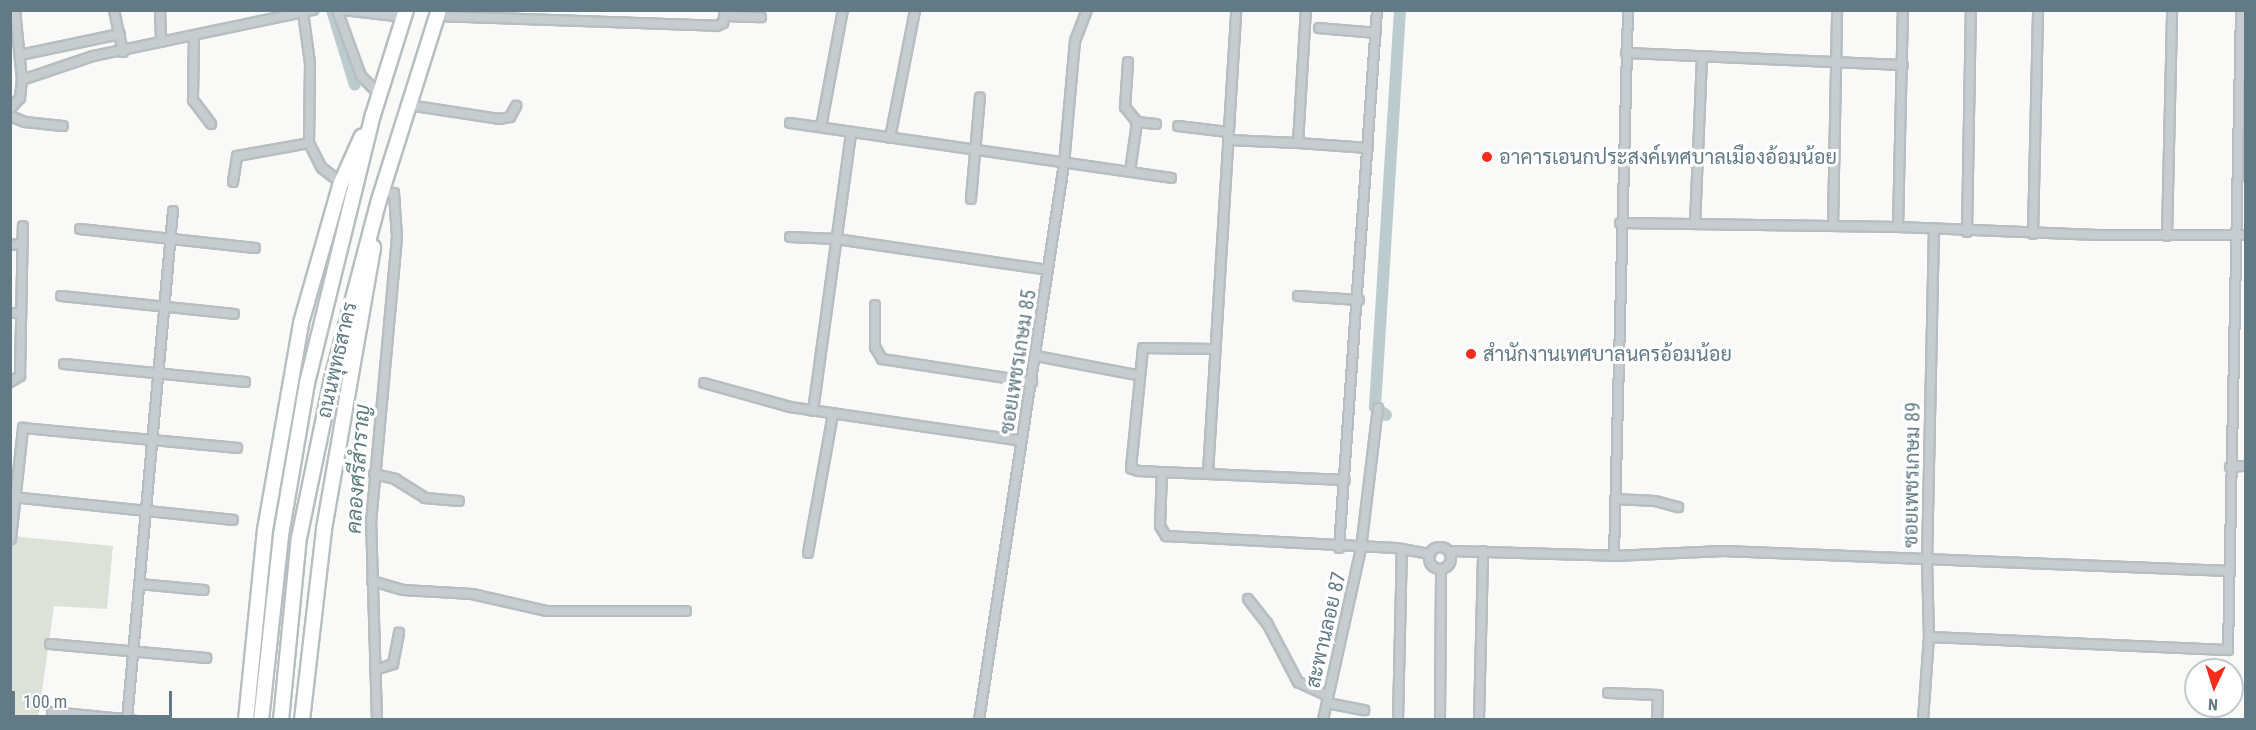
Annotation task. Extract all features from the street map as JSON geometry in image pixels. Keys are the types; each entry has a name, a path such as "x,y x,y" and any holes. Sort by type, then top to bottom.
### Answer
{"main road":[{"name":"ถนนพุทธสาคร","path":"281,720 299,538 346,315 385,195 408,105 438,13"},
{"name":"ถนนพุทธสาคร","path":"261,720 281,534 306,383 373,115 405,14"},
{"path":"246,720 279,435 301,323 341,183 373,115"},
{"path":"302,720 324,529 385,195"}],"street":[{"path":"114,10 123,52"},
{"path":"160,10 161,42"},
{"path":"22,80 93,56 123,52 313,10"},
{"path":"337,10 361,76 379,94"},
{"path":"343,10 405,14"},
{"path":"822,127 843,10"},
{"path":"891,138 915,10"},
{"name":"ซอยเพชรเกษม 85","path":"979,720 1064,164 1075,41 1087,10"},
{"path":"1208,473 1236,10"},
{"path":"1298,143 1306,10"},
{"path":"1339,548 1359,300 1377,10"},
{"path":"1614,556 1620,223 1628,10"},
{"path":"1833,226 1837,10"},
{"path":"1898,227 1903,10"},
{"path":"1967,232 1971,10"},
{"path":"2033,234 2038,10"},
{"path":"2167,236 2172,10"},
{"path":"1929,637 2224,652 2228,650 2230,467 2241,235 2241,10"},
{"path":"10,109 20,98 22,80 13,12"},
{"path":"303,12 310,63 309,143 322,168 341,183"},
{"path":"438,13 717,26 723,23 725,13 761,17"},
{"path":"1319,28 1376,33"},
{"path":"17,49 51,50 120,34"},
{"path":"194,35 193,100 211,124"},
{"path":"51,50 63,66"},
{"path":"1626,53 1903,64"},
{"path":"1695,224 1702,57"},
{"path":"1128,62 1125,107 1137,122 1156,124"},
{"path":"971,199 980,97"},
{"path":"408,105 499,119 510,117 516,106"},
{"path":"10,116 25,122 63,126"},
{"path":"1130,172 1137,122"},
{"path":"790,123 1171,178"},
{"path":"1178,126 1228,136 1368,148"},
{"path":"813,411 851,132"},
{"path":"233,182 237,156 309,143"},
{"path":"377,720 372,581 374,474 397,237 385,195"},
{"path":"127,719 173,211"},
{"path":"1620,223 1898,227 1934,231 2033,234 2241,235"},
{"path":"10,382 20,376 23,226"},
{"path":"80,229 255,248"},
{"name":"ซอยเพชรเกษม 89","path":"1923,720 1929,637 1927,562 1934,231"},
{"path":"790,237 836,239 1048,270"},
{"path":"10,245 22,244"},
{"path":"61,296 234,314"},
{"path":"1298,296 1359,300"},
{"path":"876,305 875,347 882,358 1032,382"},
{"path":"10,313 20,313"},
{"path":"1214,349 1146,346 1141,352 1137,375 1131,468 1162,472 1345,480"},
{"path":"1036,356 1137,375"},
{"path":"64,364 245,382"},
{"path":"704,383 813,411 1022,441"},
{"name":"สะพานลอย 87","path":"1323,720 1342,648 1361,548 1378,408"},
{"path":"808,553 833,414"},
{"path":"11,539 13,497 23,428 237,448"},
{"path":"2230,467 2246,466"},
{"path":"1162,472 1160,526 1166,536 1339,548 1402,549 1430,554"},
{"path":"374,474 395,479 425,498 459,501"},
{"path":"13,497 232,520"},
{"path":"1615,499 1655,501 1678,507"},
{"path":"1430,554 1439,546 1450,551 1614,556 1723,551 1927,562 2230,571"},
{"path":"1398,720 1402,549"},
{"path":"1441,569 1451,561 1450,551"},
{"path":"1479,720 1483,551"},
{"path":"1430,554 1431,564 1441,569"},
{"path":"1440,720 1441,569"},
{"path":"372,581 403,590 479,595 547,611 686,612"},
{"path":"139,584 204,590"},
{"path":"1248,599 1268,623 1298,682 1328,700 1364,710"},
{"path":"375,670 393,664 399,633"},
{"path":"50,644 206,658"},
{"path":"1608,693 1658,695 1657,720"},
{"path":"52,712 133,720"}],"shaded area":[{"path":"10,536 113,546 107,609 54,606 38,719 11,719"}],"waterway":[{"name":"คลองศรีสำราญ","path":"332,10 355,85"},
{"path":"1386,415 1375,407 1400,10"}],"place":[{"name":"อาคารเอนกประสงค์เทศบาลเมืองอ้อมน้อย","path":"1487,157"},
{"name":"สำนักงานเทศบาลนครอ้อมน้อย","path":"1471,354"}]}
